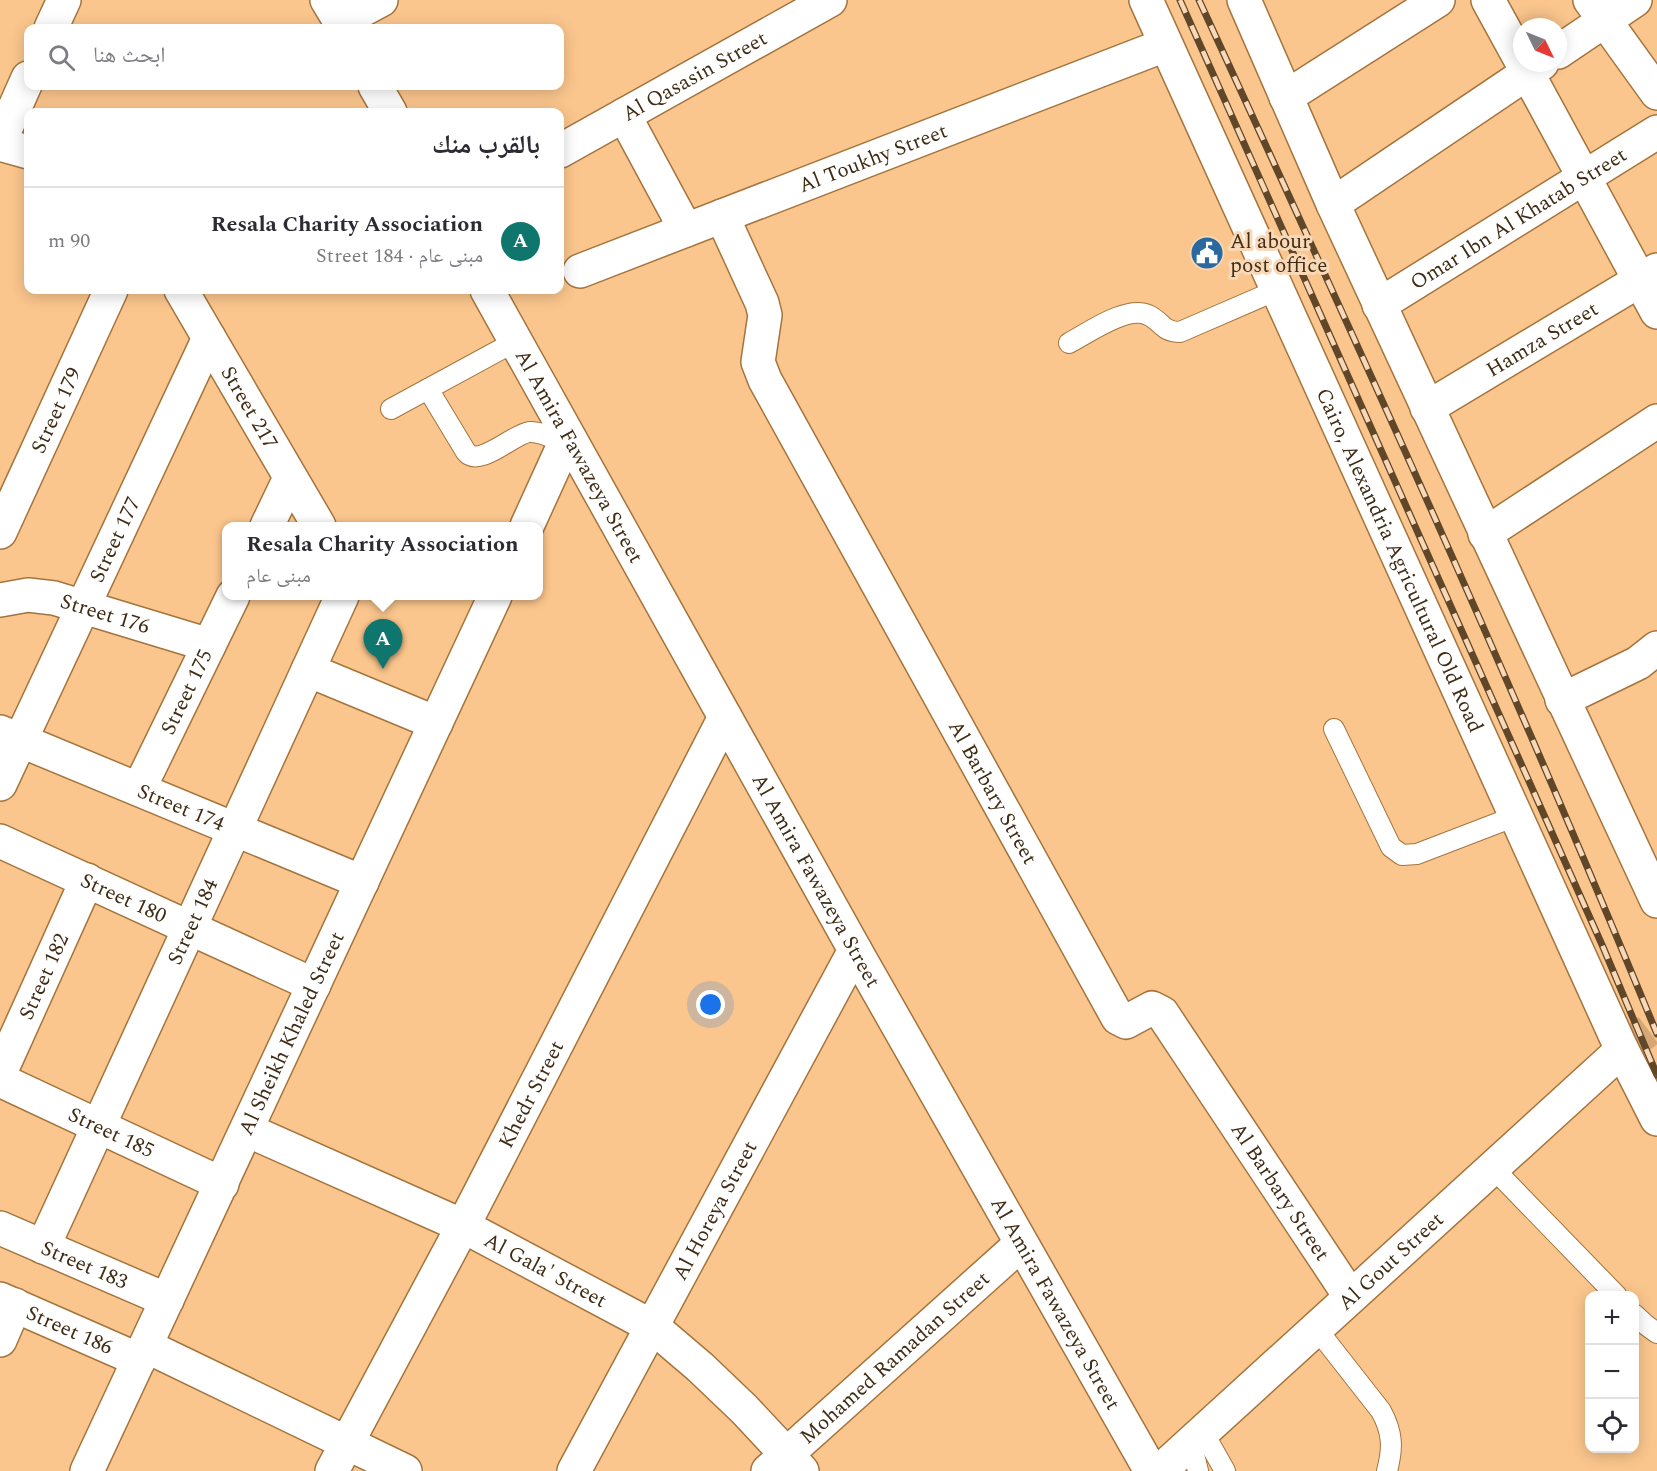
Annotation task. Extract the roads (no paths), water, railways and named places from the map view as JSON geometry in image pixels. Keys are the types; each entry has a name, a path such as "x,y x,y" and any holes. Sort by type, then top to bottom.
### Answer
{"street":[{"path":"53,24 64,0"},
{"name":"Al Qasasin Street","path":"564,149 830,0"},
{"name":"Cairo, Alexandria Agricultural Old Road","path":"1146,0 1622,1050 1657,1119"},
{"path":"1244,0 1379,305 1657,901"},
{"path":"1286,98 1438,0"},
{"path":"1488,0 1513,41"},
{"path":"1567,43 1598,10 1635,0"},
{"path":"1598,10 1657,93"},
{"name":"Al Toukhy Street","path":"580,271 1165,45"},
{"path":"1333,204 1518,72"},
{"path":"1532,72 1584,177 1648,275 1657,312"},
{"path":"24,87 0,142 24,151"},
{"path":"377,90 388,108"},
{"path":"624,115 686,230"},
{"name":"Omar Ibn Al Khatab Street","path":"1379,305 1657,132"},
{"name":"Al Barbary Street","path":"722,216 762,303 765,315 758,362 765,380 1118,1018 1126,1022 1152,1008 1162,1013 1350,1296"},
{"name":"Hamza Street","path":"1427,408 1648,275"},
{"name":"Street 179","path":"0,532 109,294"},
{"name":"Street 217","path":"183,294 317,522"},
{"name":"Al Amira Fawazeya Street","path":"489,294 567,440 1151,1471"},
{"name":"Street 177","path":"0,784 10,736 83,606 209,338"},
{"path":"1485,534 1654,427"},
{"path":"529,522 567,440"},
{"path":"269,522 291,478"},
{"name":"Street 176","path":"0,600 28,595 54,598 209,645"},
{"name":"Street 175","path":"139,789 231,600"},
{"name":"Street 184","path":"43,1246 340,600"},
{"name":"Al Sheikh Khaled Street","path":"87,1471 493,600"},
{"path":"1563,700 1638,663 1657,648"},
{"path":"308,670 436,723"},
{"name":"Khedr Street","path":"339,1457 463,1226 725,717"},
{"name":"Street 174","path":"10,736 363,882"},
{"name":"Street 180","path":"0,840 314,985"},
{"name":"Street 182","path":"0,1073 87,880"},
{"name":"Al Horeya Street","path":"574,1471 855,950"},
{"name":"Al Gout Street","path":"1160,1471 1196,1449 1350,1296 1622,1050"},
{"name":"Street 185","path":"0,1080 222,1184"},
{"name":"Al Gala' Street","path":"247,1130 463,1226 653,1327 744,1409 786,1465"},
{"name":"Street 183","path":"0,1228 167,1300"},
{"name":"Mohamed Ramadan Street","path":"786,1465 1022,1244"},
{"path":"0,1340 8,1302"},
{"name":"Street 186","path":"8,1302 142,1353 339,1457 405,1471"}],"lane":[{"path":"1069,344 1130,312 1147,315 1166,330 1180,332 1277,290"},
{"path":"391,410 516,341"},
{"path":"428,389 466,452 472,457 480,458 520,435 531,432 567,440"},
{"path":"1334,729 1391,847 1402,855 1417,854 1516,816"},
{"path":"1492,1167 1612,1291"},
{"path":"1639,1318 1657,1333"},
{"path":"1316,1328 1381,1411 1388,1424 1392,1437 1392,1450 1387,1471"},
{"path":"1196,1449 1225,1471"}],"tunnel":[{"path":"1622,1050 1657,1024"}],"railway":[{"path":"1180,0 1603,947 1657,1075"},
{"path":"1199,0 1376,386 1491,644 1657,1034"}],"place":[{"name":"Al abour post office","path":"1207,253"},
{"name":"Resala Charity Association","path":"383,669"}]}
